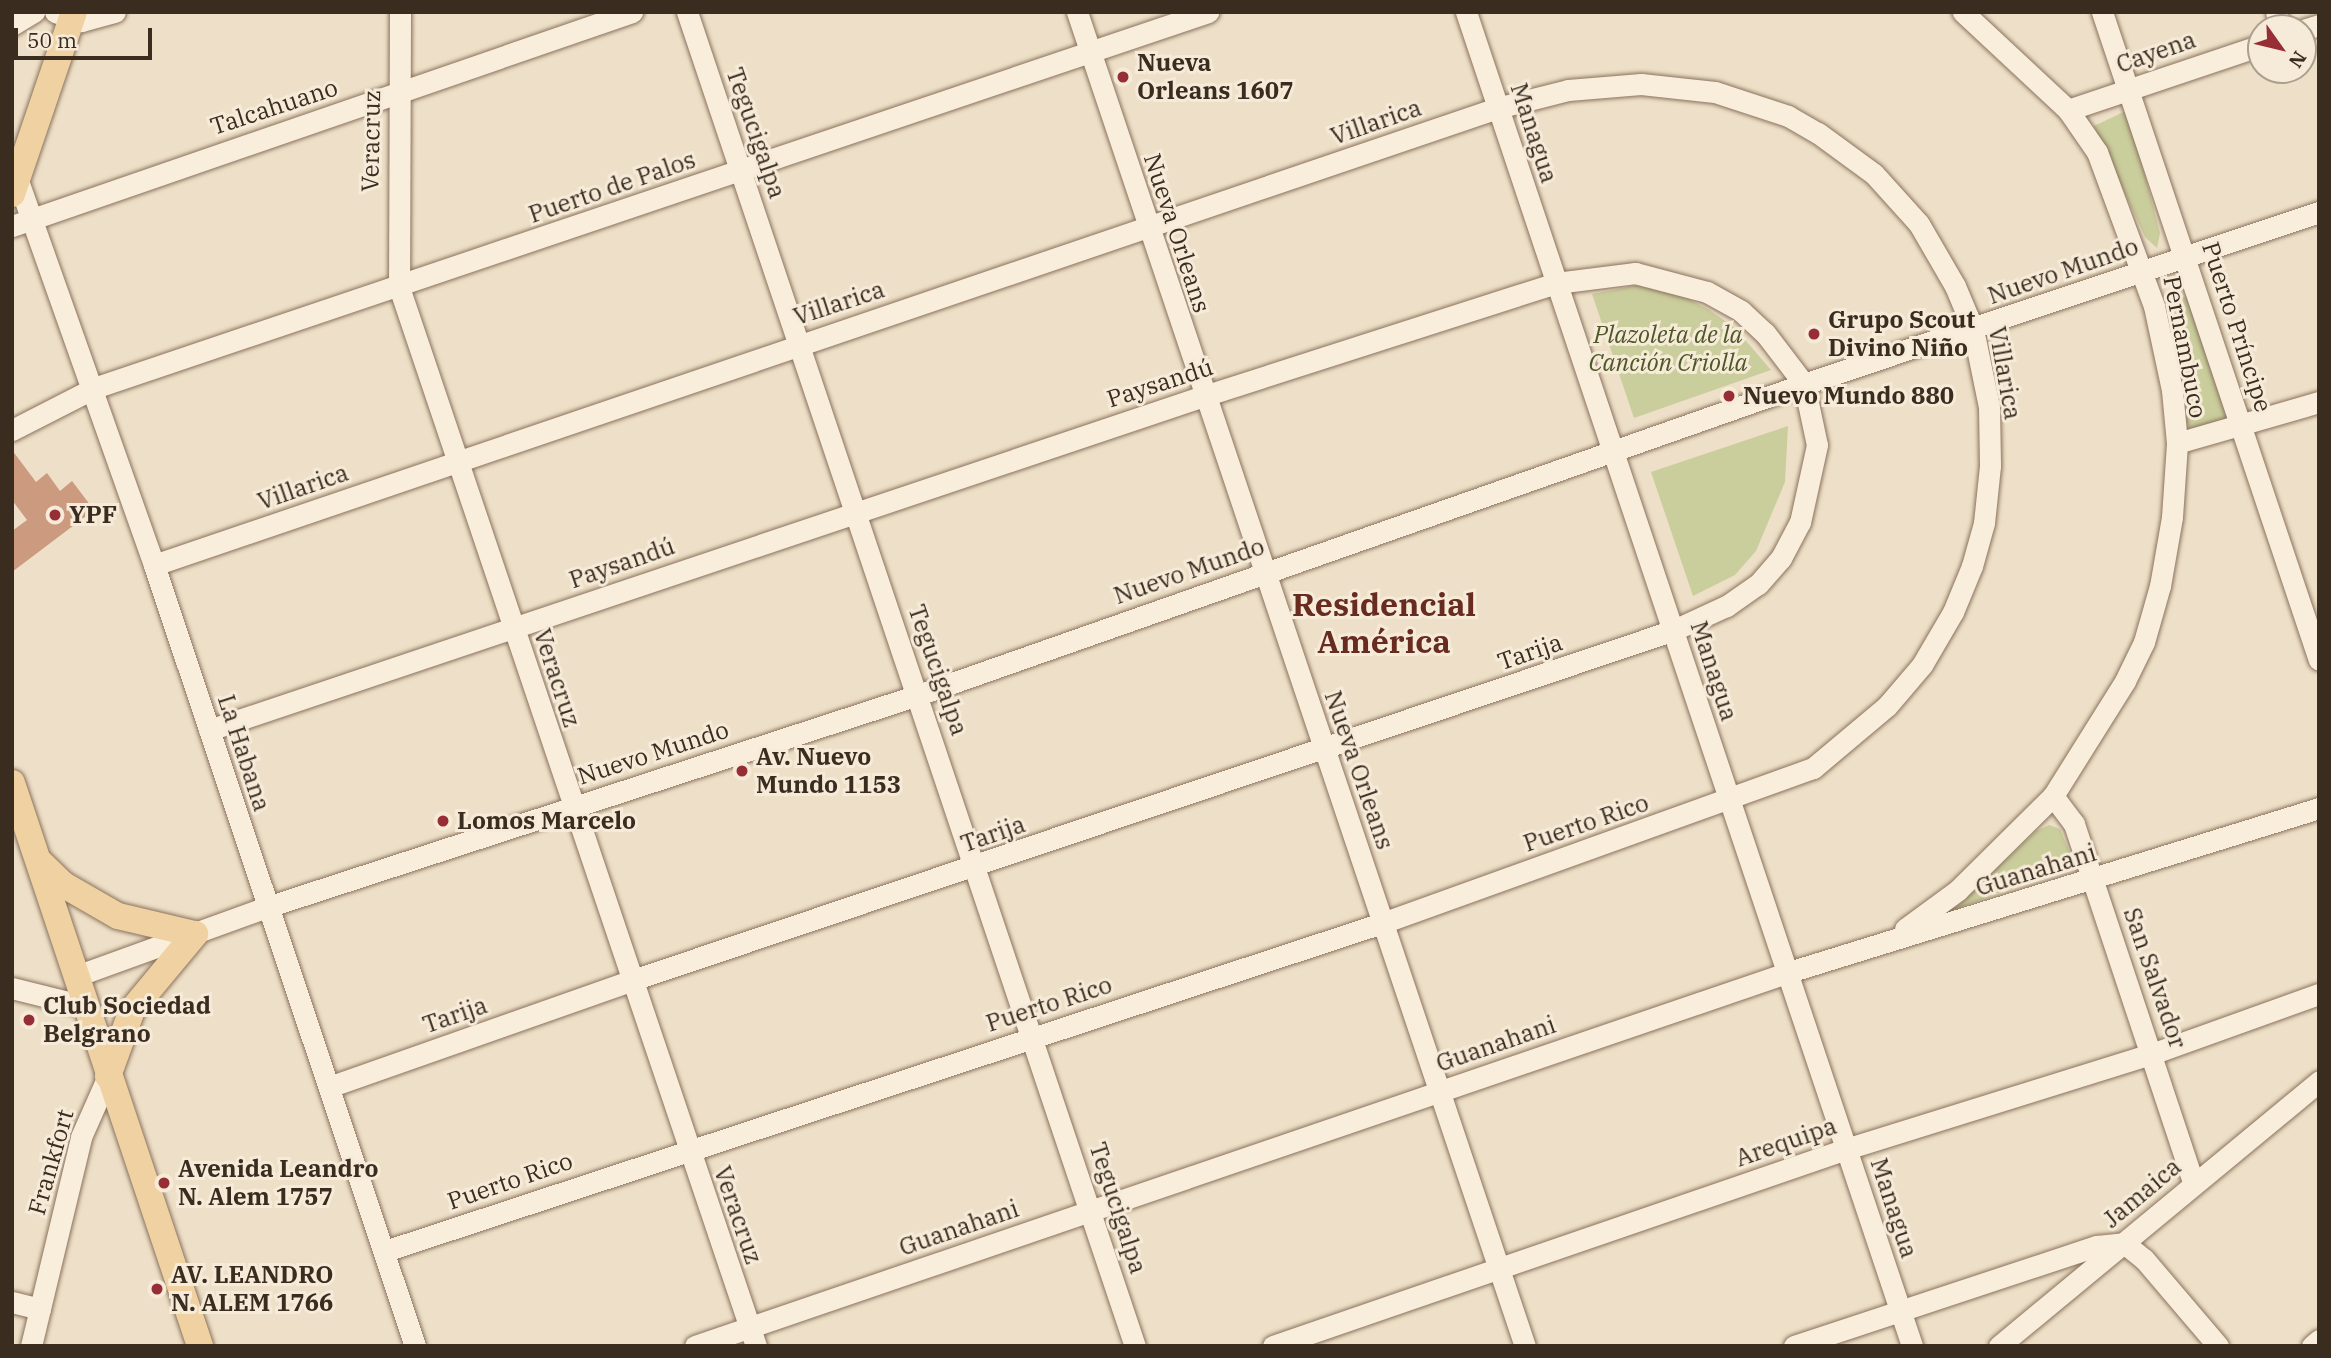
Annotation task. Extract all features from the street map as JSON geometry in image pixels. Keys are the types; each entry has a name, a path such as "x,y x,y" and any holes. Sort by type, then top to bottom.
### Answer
{"main road":[{"path":"15,186 67,14"},
{"path":"12,783 41,863 84,1006 200,1346"},
{"path":"41,863 64,885 118,916 195,934 132,1010 108,1076"}],"street":[{"path":"12,25 34,12"},
{"path":"67,14 93,20 115,12"},
{"name":"Veracruz","path":"400,12 399,287 460,461 571,808 686,1149 753,1337"},
{"name":"Talcahuano","path":"12,226 33,215 398,94 632,12"},
{"name":"Tegucigalpa","path":"687,12 1034,1037 1135,1346"},
{"name":"Nueva Orleans","path":"1077,12 1525,1346"},
{"name":"Puerto de Palos","path":"12,430 34,415 94,388 1208,12"},
{"name":"Managua","path":"1466,12 1912,1346"},
{"name":"Pernambuco","path":"1883,943 1958,890 2053,796 2125,681 2144,642 2172,516 2177,443 2172,390 2144,271 2096,152 2068,110 1963,12"},
{"name":"Puerto Príncipe","path":"2102,12 2187,257 2319,660"},
{"name":"Cayena","path":"2068,110 2247,50"},
{"name":"Villarica","path":"154,565 800,343 1148,229 1497,108 1568,90 1641,83 1715,92 1788,116 1848,153 1899,200 1938,254 1973,330 1989,407 1990,466 1984,523 1953,612 1922,665 1842,747 1812,768 1728,801"},
{"name":"La Habana","path":"15,186 33,215 94,388 415,1346"},
{"name":"Nuevo Mundo","path":"76,976 267,907 918,695 1804,384 1973,330 2319,212"},
{"name":"Paysandú","path":"209,730 1204,396 1556,282 1636,273 1707,292 1741,311 1765,333 1804,384 1817,445 1812,485 1787,546 1758,583 1726,606 1674,631"},
{"path":"2177,443 2242,427 2319,402"},
{"name":"Puerto de Palos","path":"12,417 34,415"},
{"name":"Tarija","path":"329,1087 630,981 977,868 1674,631"},
{"name":"San Salvador","path":"2053,796 2069,813 2094,880 2154,1053 2194,1184"},
{"name":"Puerto Rico","path":"384,1251 686,1149 1382,922 1728,801"},
{"name":"Guanahani","path":"695,1346 753,1337 1091,1210 1789,972 2094,880 2319,808"},
{"path":"12,988 84,1006"},
{"name":"Arequipa","path":"1273,1346 1846,1149 2154,1053 2319,994"},
{"name":"Frankfort","path":"31,1346 81,1137 108,1076"},
{"name":"Jamaica","path":"1999,1346 2319,1081"},
{"path":"1794,1346 2096,1246 2124,1243 2144,1259 2218,1346"},
{"path":"12,1302 40,1308"},
{"path":"2312,1346 2319,1340"}],"green space":[{"path":"2128,110 2160,233 2157,248 2145,237 2094,126"},
{"name":"Plazoleta de la Canción Criolla","path":"1639,285 1670,290 1708,309 1735,328 1771,370 1634,418 1592,294"},
{"path":"2193,294 2233,418 2193,430 2187,424 2172,301"},
{"path":"1788,426 1785,482 1756,551 1735,575 1693,596 1651,472"},
{"path":"2049,825 2060,829 2075,865 1953,910 2036,831"}],"building":[{"name":"YPF","path":"12,450 36,482 47,473 60,491 72,481 94,510 12,572 12,531 27,520 12,500"}],"place":[{"name":"Nueva Orleans 1607","path":"1123,77"},
{"name":"Grupo Scout Divino Niño","path":"1814,334"},
{"name":"Nuevo Mundo 880","path":"1729,396"},
{"name":"YPF","path":"55,515"},
{"name":"Av. Nuevo Mundo 1153","path":"742,771"},
{"name":"Lomos Marcelo","path":"443,821"},
{"name":"Club Sociedad Belgrano","path":"29,1020"},
{"name":"Avenida Leandro N. Alem 1757","path":"164,1183"},
{"name":"AV. LEANDRO N. ALEM 1766","path":"157,1289"}],"district":[{"name":"Residencial América","path":"1384,624"}]}
